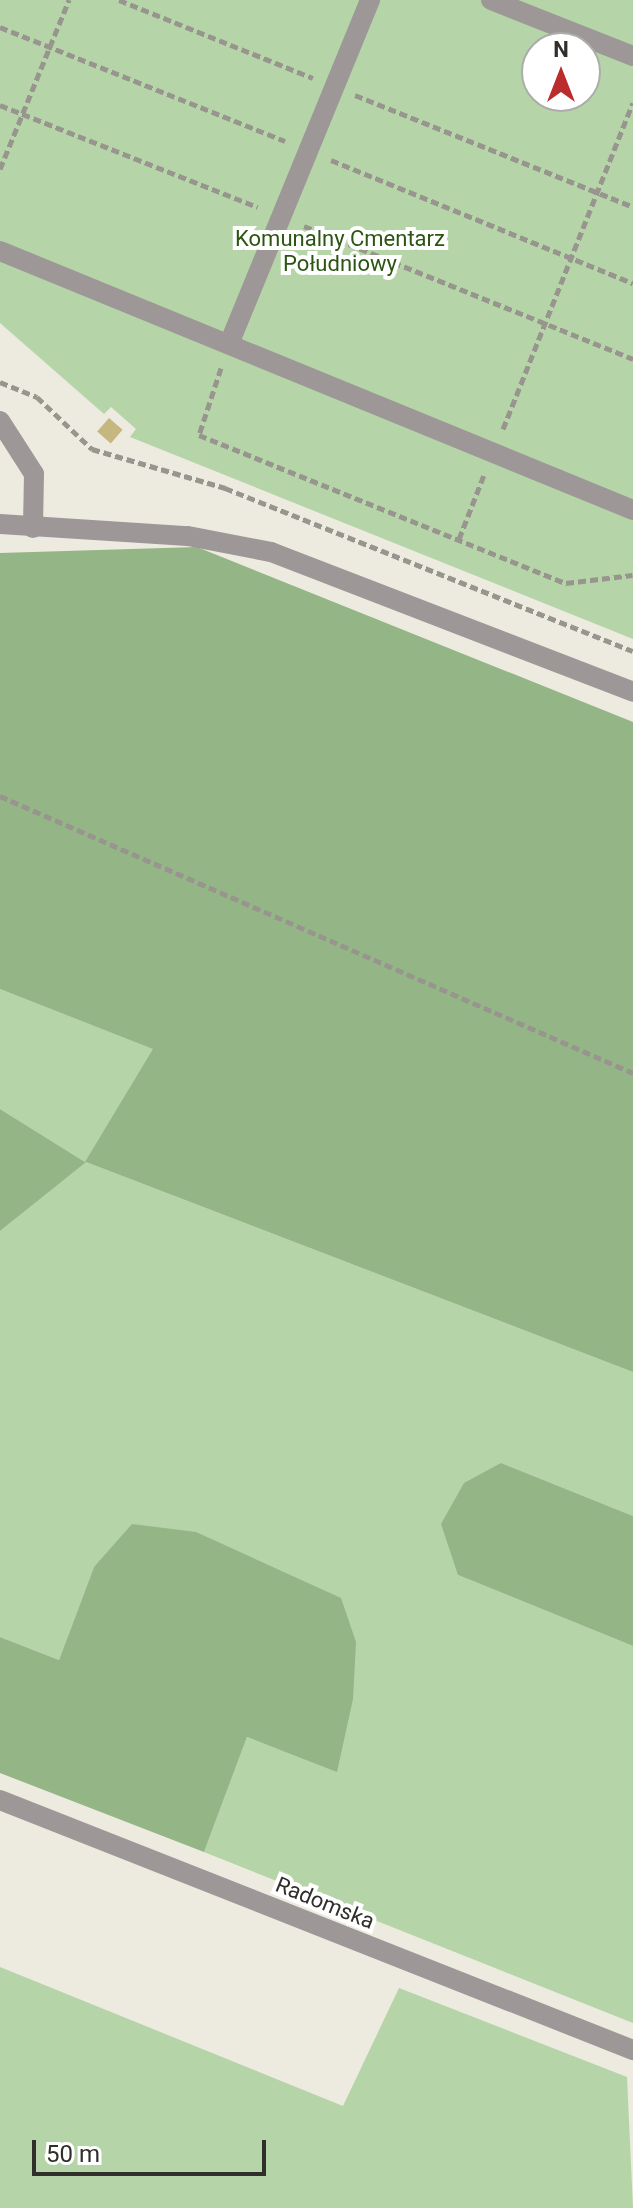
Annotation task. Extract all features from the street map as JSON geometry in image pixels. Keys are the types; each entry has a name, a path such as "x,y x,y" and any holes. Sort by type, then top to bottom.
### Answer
{"street":[{"path":"229,344 370,0"},
{"path":"491,0 633,56"},
{"path":"0,251 633,510"},
{"path":"0,421 34,474 33,528"},
{"path":"0,524 188,536 271,552 633,692"},
{"name":"Radomska","path":"0,1800 633,2050"}],"path":[{"path":"0,169 69,0"},
{"path":"119,0 633,207"},
{"path":"459,539 633,103"},
{"path":"0,105 633,359"},
{"path":"229,344 199,435 566,583 633,575"},
{"path":"0,382 37,397 92,449 225,488 633,651"},
{"path":"0,796 633,1073"}],"green space":[{"name":"Komunalny Cmentarz Południowy","path":"0,0 633,0 633,639 130,437 136,429 111,407 104,414 0,323"},
{"path":"197,547 633,722 633,1372 86,1162 0,1231 0,1109 85,1162 153,1049 0,989 0,553"},
{"path":"0,989 154,1049 86,1162 633,1372 633,1516 501,1463 458,1575 633,1646 633,2023 204,1852 247,1737 337,1771 94,1567 59,1660 0,1637 0,1231 85,1162 0,1109"},
{"path":"501,1463 633,1516 633,1646 458,1575 441,1524 464,1483"},
{"path":"132,1524 196,1532 341,1598 356,1642 353,1699 337,1772 247,1737 204,1852 0,1773 0,1637 59,1660 94,1567"},
{"path":"0,1967 343,2106 399,1988 627,2077 633,2208 0,2208"}],"building":[{"path":"109,418 123,430 111,443 97,432"}]}
